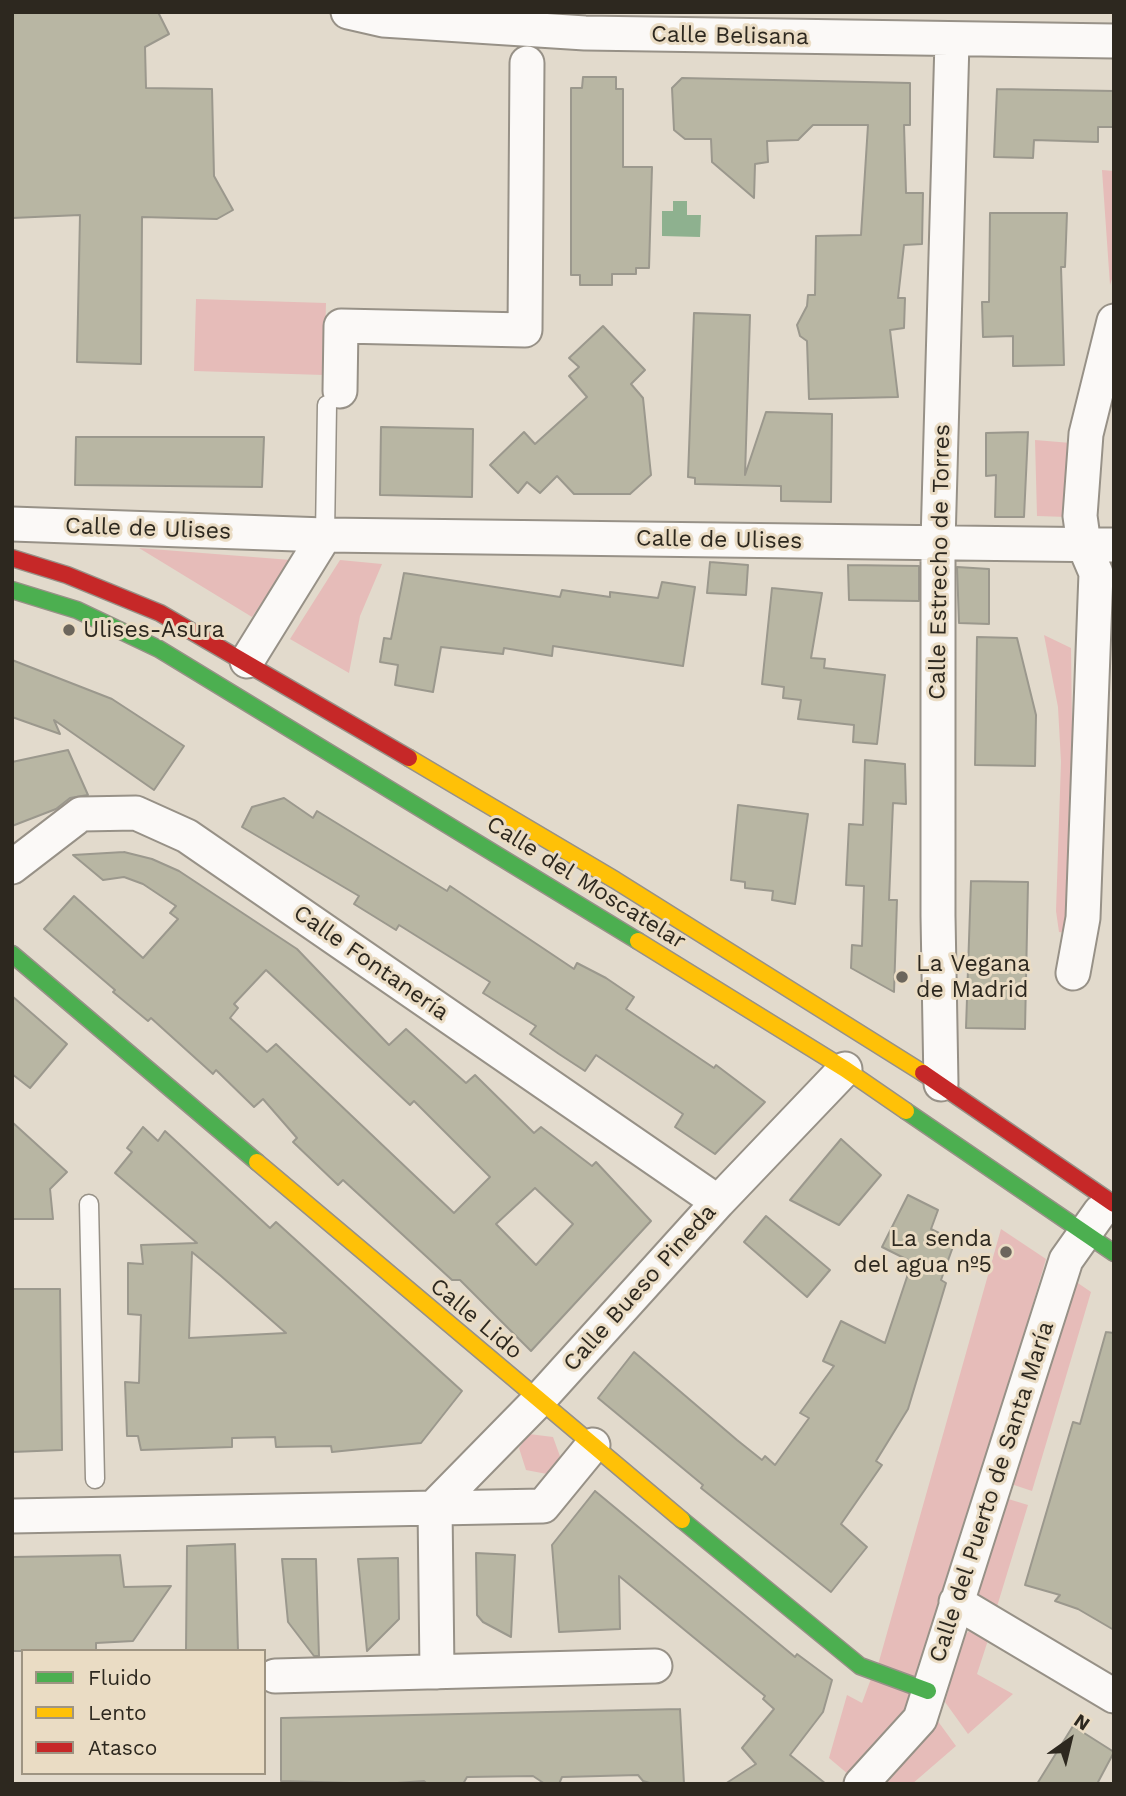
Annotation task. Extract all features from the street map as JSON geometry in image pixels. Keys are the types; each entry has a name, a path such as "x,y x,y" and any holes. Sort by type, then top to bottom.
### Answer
{"street":[{"name":"Calle Belisana","path":"348,12 383,20 837,25 952,41 1114,41"},
{"name":"Calle Estrecho de Torres","path":"941,1084 937,916 938,542 952,41"},
{"path":"334,398 341,326 525,330 527,63"},
{"path":"1073,973 1083,918 1099,545 1080,516 1086,434 1114,321"},
{"name":"Calle de Ulises","path":"12,524 325,535 1099,545"},
{"path":"247,662 325,535"},
{"name":"Calle del Moscatelar","path":"12,558 67,575 160,613 247,662 615,880 941,1084 1112,1199"},
{"name":"Calle del Moscatelar","path":"12,590 77,610 170,655 845,1069 1114,1253"},
{"name":"Calle Fontanería","path":"12,867 81,814 136,813 187,836 718,1202"},
{"name":"Calle Lido","path":"12,954 538,1401 860,1666 929,1691"},
{"name":"Calle Bueso Pineda","path":"435,1506 538,1401 718,1202 845,1069"},
{"name":"Calle del Puerto de Santa María","path":"861,1784 920,1719 1066,1260 1112,1199"},
{"path":"12,1516 543,1506 593,1446"},
{"path":"435,1506 437,1672"},
{"path":"956,1602 1114,1696"},
{"path":"275,1676 655,1666"}],"lane":[{"path":"325,535 334,398"},
{"path":"89,1204 95,1479"}],"shaded area":[{"path":"1102,170 1114,171 1114,273 1110,285"},
{"path":"673,201 687,201 687,215 701,215 700,237 662,236 662,211 673,211"},
{"path":"196,299 326,303 324,375 194,371"},
{"path":"1035,440 1071,443 1067,517 1037,516"},
{"path":"139,548 291,560 252,617"},
{"path":"340,560 382,564 360,616 349,673 290,639"},
{"path":"1044,635 1071,648 1074,886 1067,933 1059,932 1056,911 1061,762 1058,707"},
{"path":"1001,1229 1046,1259 920,1689 876,1672"},
{"path":"1072,1279 1091,1292 1032,1491 1011,1484"},
{"path":"529,1434 553,1437 561,1459 547,1474 526,1470 519,1448"},
{"path":"1005,1498 1028,1505 995,1613 976,1600"},
{"path":"970,1630 990,1634 977,1674 1013,1694 968,1734 945,1702 963,1637"},
{"path":"872,1676 920,1692 855,1780 829,1758 847,1695 862,1703"},
{"path":"937,1720 956,1746 912,1784 886,1784 932,1731"}],"building":[{"path":"12,12 158,12 169,34 145,47 146,88 212,89 214,176 233,210 217,219 142,217 141,364 77,362 80,215 12,218"},
{"path":"583,77 616,77 616,89 623,89 623,167 652,167 649,268 636,268 636,274 612,274 612,285 580,285 580,275 571,275 571,88 582,88"},
{"path":"682,78 910,83 910,125 904,125 906,193 923,193 922,244 904,245 898,298 905,298 904,328 890,330 898,397 809,399 807,341 800,336 797,325 807,306 808,295 815,295 816,236 861,235 868,125 813,125 798,140 767,141 768,162 755,164 754,198 712,162 711,139 685,139 674,130 672,88"},
{"path":"997,89 1114,91 1114,127 1098,127 1098,142 1034,140 1033,158 994,157"},
{"path":"990,213 1067,213 1065,267 1061,267 1064,365 1013,366 1013,336 983,337 982,302 989,302"},
{"path":"694,313 750,315 745,475 766,412 832,414 831,502 781,501 781,486 695,484 695,478 688,477"},
{"path":"603,326 645,370 631,384 643,398 651,475 630,494 574,494 557,476 540,493 527,482 518,493 490,465 524,432 535,444 587,397 569,376 579,367 569,358"},
{"path":"381,427 473,429 472,497 380,495"},
{"path":"1028,432 1024,517 995,517 996,475 986,476 986,433"},
{"path":"76,437 264,437 262,487 75,485"},
{"path":"710,562 748,565 746,595 707,593"},
{"path":"848,565 919,566 919,601 849,600"},
{"path":"957,567 989,569 989,624 959,623"},
{"path":"404,573 560,597 562,590 610,597 610,592 658,598 662,582 695,587 683,666 553,646 552,656 504,648 503,654 441,647 433,692 395,685 398,665 380,662 384,638 391,639"},
{"path":"772,588 822,593 811,658 825,659 824,668 885,675 877,744 853,742 854,725 798,719 801,700 783,698 784,687 762,684"},
{"path":"977,637 1017,638 1036,715 1035,766 975,765"},
{"path":"12,660 112,699 184,746 154,790 54,720 60,734 12,717"},
{"path":"68,750 88,795 70,798 56,809 12,826 12,762"},
{"path":"865,760 905,764 906,804 893,803 889,900 897,900 894,992 851,968 852,945 862,946 864,886 846,885 849,824 863,825"},
{"path":"284,798 313,818 317,811 447,891 450,886 574,969 577,963 606,978 634,997 626,1009 714,1068 716,1065 765,1102 715,1154 675,1127 683,1114 596,1055 585,1071 530,1034 536,1026 483,993 490,982 399,925 396,930 354,904 359,896 242,827 252,807"},
{"path":"738,805 808,814 795,904 772,900 773,891 745,888 745,882 731,880"},
{"path":"124,852 152,859 179,871 297,949 389,1045 406,1029 466,1083 475,1075 534,1133 541,1127 592,1166 596,1162 651,1221 531,1351 460,1280 452,1280 343,1180 338,1185 293,1142 297,1138 263,1099 254,1107 216,1070 213,1074 151,1018 148,1021 44,929 74,896 143,958 178,919 170,913 176,906 143,884 124,877 103,880 73,855","holes":["266,970 410,1105 414,1101 490,1177 454,1213 276,1044 267,1052 230,1018 238,1008 234,1004","535,1188 573,1224 536,1265 496,1224"]},
{"path":"971,881 1028,882 1025,1029 966,1028"},
{"path":"12,996 67,1044 30,1088 12,1074"},
{"path":"12,1122 67,1172 50,1189 53,1219 12,1219"},
{"path":"143,1127 158,1141 165,1131 270,1228 276,1222 462,1391 421,1443 332,1452 331,1446 276,1447 275,1437 232,1438 232,1447 141,1450 138,1436 127,1436 125,1382 139,1383 141,1315 128,1314 128,1263 143,1264 141,1245 197,1243 115,1173 132,1152 127,1148","holes":["192,1252 286,1333 189,1338"]},
{"path":"841,1139 881,1175 839,1225 790,1200"},
{"path":"908,1195 938,1210 931,1229 955,1241 941,1280 946,1283 908,1409 876,1461 882,1465 841,1524 867,1547 831,1592 701,1488 703,1485 598,1398 634,1352 737,1440 762,1460 765,1456 775,1465 809,1418 800,1413 834,1366 823,1361 841,1321 885,1343 912,1262 882,1247"},
{"path":"766,1216 830,1270 807,1297 744,1242"},
{"path":"12,1289 60,1289 62,1450 12,1452"},
{"path":"1106,1332 1114,1333 1114,1630 1078,1609 1055,1601 1060,1595 1025,1585 1073,1422 1080,1424"},
{"path":"595,1491 795,1657 797,1654 832,1680 823,1712 790,1755 826,1784 725,1784 756,1764 742,1748 774,1709 763,1699 765,1696 619,1576 620,1629 559,1632 552,1545"},
{"path":"235,1544 238,1649 186,1649 187,1546"},
{"path":"476,1553 515,1555 511,1637 483,1622 477,1615"},
{"path":"120,1555 124,1587 171,1586 133,1641 96,1643 96,1649 12,1651 12,1557"},
{"path":"398,1558 399,1619 367,1651 358,1559"},
{"path":"282,1559 316,1559 319,1656 314,1656 288,1622"},
{"path":"680,1709 684,1784 653,1784 643,1781 638,1775 562,1777 559,1784 545,1784 533,1776 467,1777 463,1784 427,1784 424,1781 384,1784 281,1781 281,1718"},
{"path":"1073,1726 1114,1752 1097,1784 1037,1784"}],"traffic: fast":[{"path":"12,590 77,610 159,649 638,941"},
{"path":"12,954 257,1162"},
{"path":"906,1111 1114,1253"},
{"path":"682,1520 860,1666 928,1691"}],"traffic: slow":[{"path":"409,758 615,880 923,1073"},
{"path":"638,941 845,1069 906,1111"},
{"path":"257,1162 682,1520"}],"traffic: jam":[{"path":"12,558 67,575 160,613 409,758"},
{"path":"923,1073 1114,1204"}],"place":[{"name":"Ulises-Asura","path":"69,630"},
{"name":"La Vegana de Madrid","path":"902,977"},
{"name":"La senda del agua nº5","path":"1006,1252"}]}
